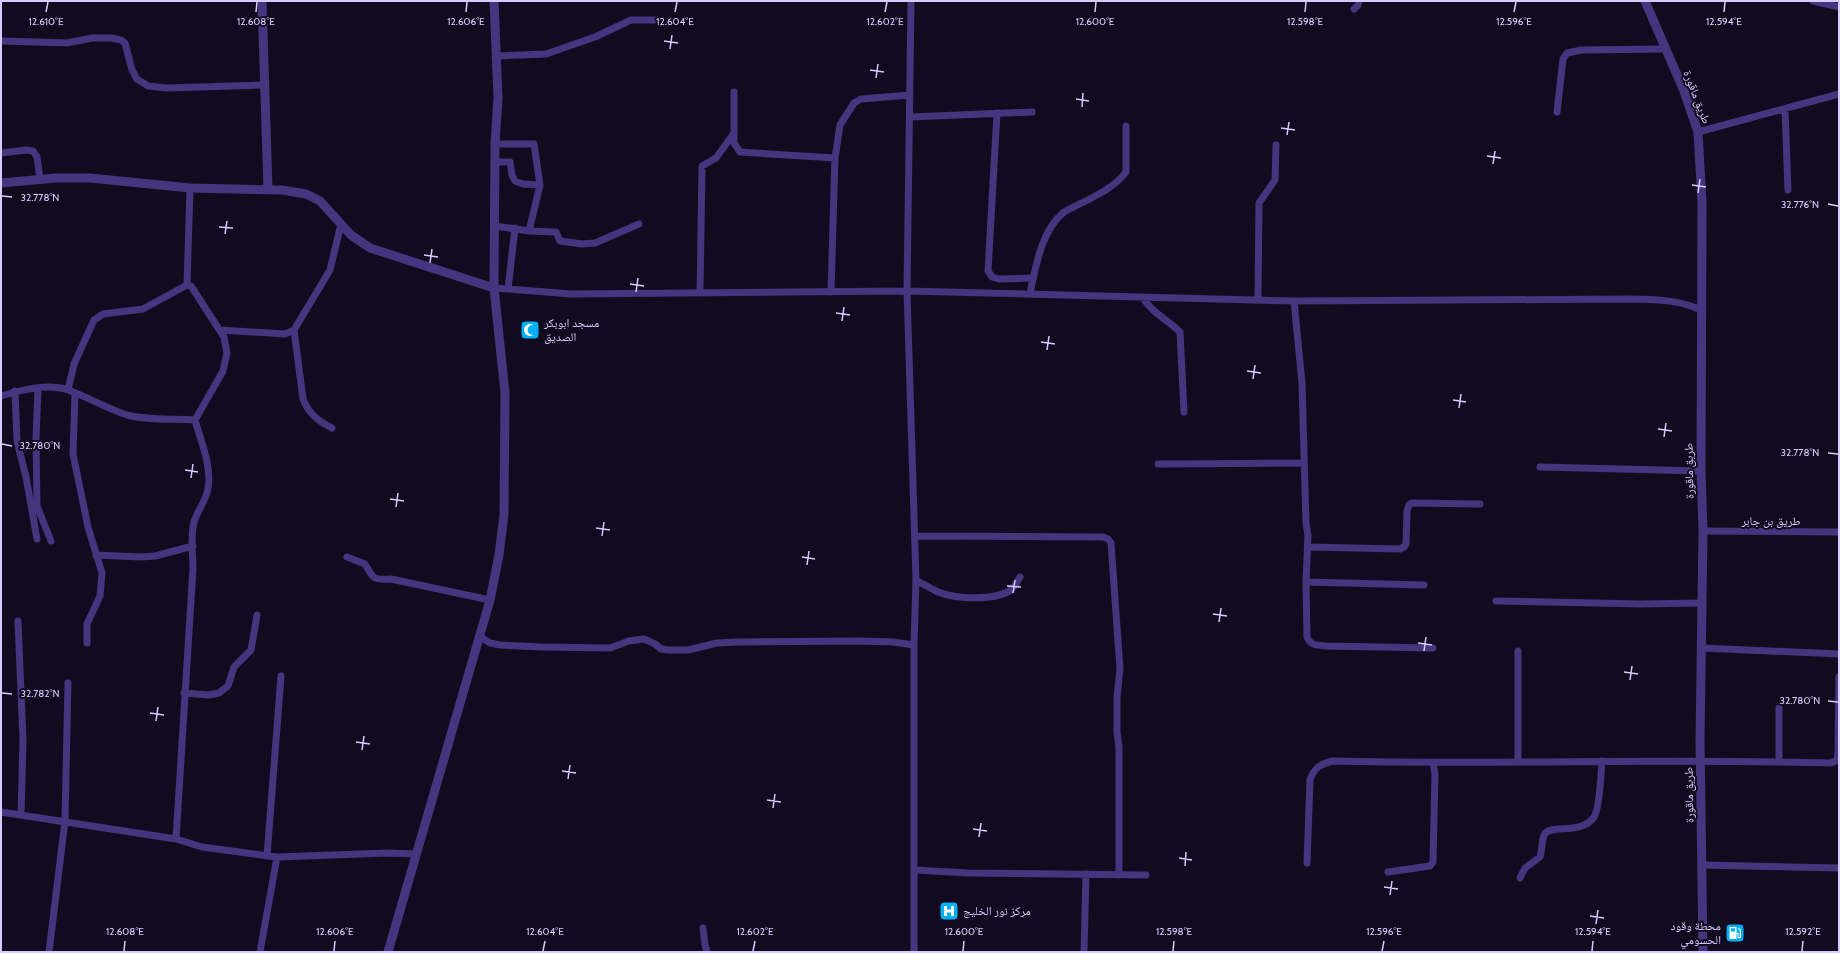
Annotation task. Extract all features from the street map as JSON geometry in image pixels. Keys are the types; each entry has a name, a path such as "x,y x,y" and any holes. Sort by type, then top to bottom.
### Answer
{"street":[{"path":"262,1 268,189"},
{"path":"388,952 418,854 490,600 504,514 505,393 494,288 496,226 495,144 498,98 494,1"},
{"path":"911,1 907,291 916,580 914,646 914,952"},
{"path":"1354,10 1359,1"},
{"name":"طريق ماقورة","path":"1645,1 1684,91 1698,132 1702,203 1701,471 1703,532 1700,761 1703,952"},
{"path":"1813,1 1839,7"},
{"path":"496,56 546,54 595,37 631,20 662,20"},
{"path":"3,41 67,43 92,38 111,38 121,40 125,43 132,70 137,79 148,86 167,88 265,85"},
{"path":"1557,112 1562,59 1567,53 1582,50 1665,49"},
{"path":"734,92 734,143 740,152 835,158"},
{"path":"1698,132 1839,94"},
{"path":"831,292 835,158 840,125 854,103 861,99 910,95"},
{"path":"1785,108 1788,190"},
{"path":"910,117 1032,112"},
{"path":"997,113 988,271 992,277 999,279 1033,278"},
{"path":"1030,293 1033,278 1047,234 1058,217 1064,212 1110,186 1122,178 1126,172 1126,126"},
{"path":"700,293 702,166 716,158 734,132"},
{"path":"495,144 534,144 540,185 529,231"},
{"path":"1258,300 1258,203 1275,180 1276,145"},
{"path":"1,153 26,150 33,151 37,157 40,179"},
{"path":"496,162 510,162 515,181 523,184 540,185"},
{"path":"1,183 40,179 90,178 190,188 268,189 294,192 314,196 328,208 351,235 370,248 494,288 571,294 907,291 1294,301 1629,298 1671,300 1682,302 1701,310"},
{"path":"187,285 190,188"},
{"path":"220,330 285,334 294,330 330,270 341,224"},
{"path":"496,226 529,231 556,232 560,241 582,244 595,243 639,224"},
{"path":"508,289 515,228"},
{"path":"176,840 194,522 206,495 208,479 207,464 195,420 218,381 226,362 225,343 220,330 194,288 187,285"},
{"path":"68,390 74,364 94,320 103,314 143,309 187,285"},
{"path":"1144,298 1149,308 1180,332 1184,412"},
{"path":"1294,301 1302,383 1308,547 1306,582 1307,637 1309,642 1314,645 1433,648"},
{"path":"294,330 304,399 307,409 314,418 332,428"},
{"path":"1,396 15,391 38,388 56,388 68,390 128,415 160,419 195,420"},
{"path":"38,388 36,438 37,506 51,541"},
{"path":"15,391 17,441 26,477 37,539"},
{"path":"75,394 73,454 88,527 102,573 102,585 97,604 87,624 87,643"},
{"path":"1158,464 1304,463"},
{"path":"1540,467 1701,471"},
{"path":"1308,547 1400,550 1404,548 1406,544 1407,511 1409,505 1412,503 1480,504"},
{"name":"طريق بن جابر","path":"1703,532 1839,532"},
{"path":"915,536 1104,537 1111,543 1120,669 1117,697 1119,875"},
{"path":"96,555 141,557 155,556 193,546"},
{"path":"347,557 365,564 370,575 375,579 391,579 490,600"},
{"path":"916,580 947,595 992,597 1012,589 1020,577"},
{"path":"1306,582 1424,584"},
{"path":"1496,601 1641,604 1701,603"},
{"path":"184,693 209,695 219,693 228,686 234,667 251,650 256,615"},
{"path":"18,621 22,740 21,815"},
{"path":"479,636 490,643 500,645 542,647 610,648 644,639 668,650 688,650 717,643 738,642 860,641 893,642 914,646"},
{"path":"1701,648 1839,654"},
{"path":"1518,651 1518,761"},
{"path":"267,856 281,676"},
{"path":"1307,863 1310,780 1313,771 1324,763 1333,761 1433,763 1518,761 1779,761 1831,763 1837,760 1838,753 1839,678"},
{"path":"49,952 65,821 68,683"},
{"path":"1779,708 1779,761"},
{"path":"1520,878 1525,868 1540,857 1544,835 1547,832 1554,829 1577,828 1586,825 1595,816 1602,761"},
{"path":"1388,872 1430,866 1433,862 1435,774 1433,763"},
{"path":"1,812 65,821 176,840 202,847 276,857 388,853 418,854"},
{"path":"260,952 276,857"},
{"path":"1702,865 1741,865 1776,868 1839,868"},
{"path":"915,870 968,873 1146,875"},
{"path":"1084,952 1086,874"},
{"path":"703,928 707,952"}],"place":[{"name":"مسجد ابوبكر الصديق","path":"530,330"},
{"name":"مركز نور الخليج","path":"949,911"},
{"name":"محطة وقود الحسومي","path":"1735,933"}]}
